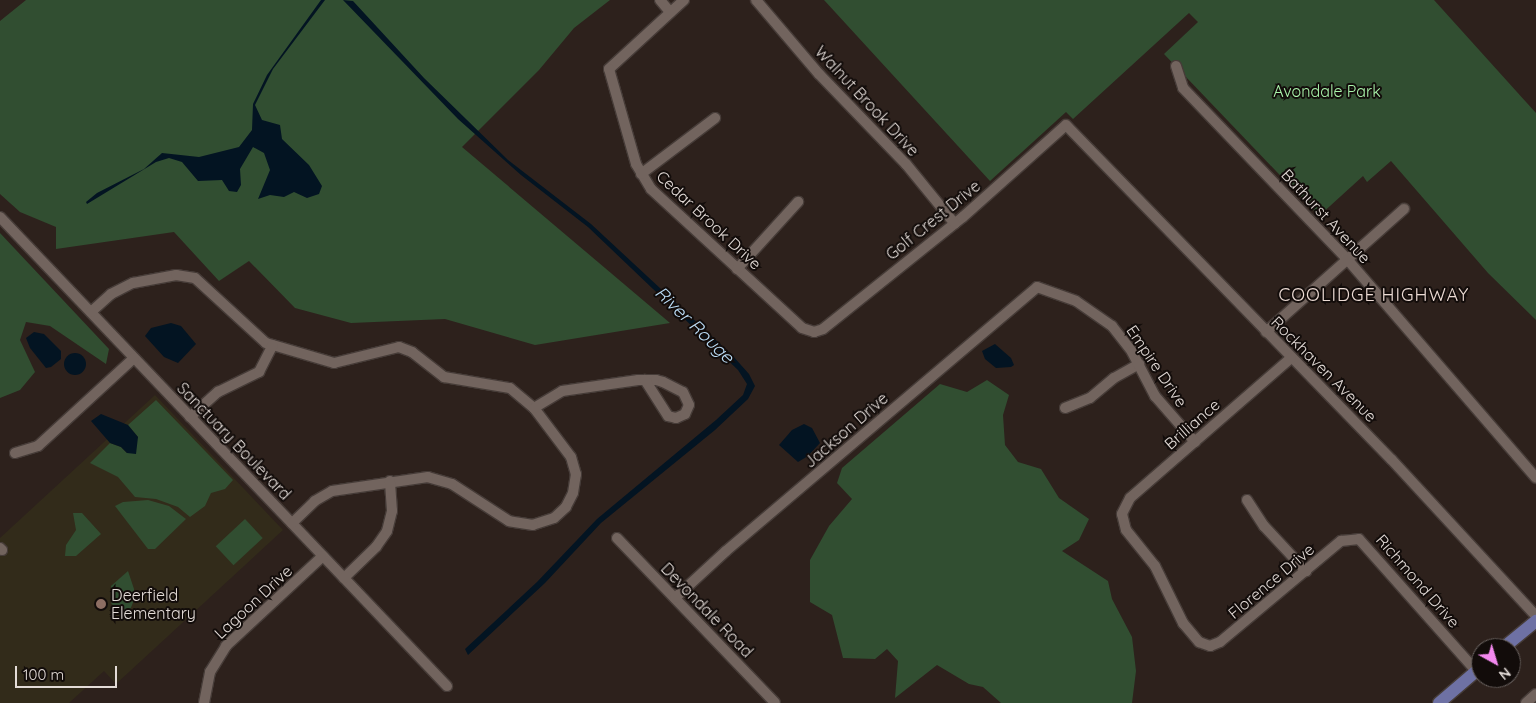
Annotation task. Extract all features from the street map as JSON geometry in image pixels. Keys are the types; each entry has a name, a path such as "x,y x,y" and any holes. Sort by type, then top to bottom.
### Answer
{"main road":[{"path":"1515,638 1536,620"},
{"path":"1439,703 1471,675"}],"street":[{"path":"660,0 670,12 684,0"},
{"name":"Walnut Brook Drive","path":"756,0 819,74 906,164 955,224"},
{"name":"Cedar Brook Drive","path":"670,12 609,69 641,174 651,189 802,328 814,332"},
{"name":"Bathurst Avenue","path":"1176,66 1183,88 1347,259 1536,478"},
{"path":"641,174 715,118"},
{"name":"Golf Crest Drive","path":"814,332 823,329 955,224 1066,125"},
{"name":"Rockhaven Avenue","path":"1066,125 1392,460 1536,616"},
{"path":"737,268 798,202"},
{"path":"1266,332 1404,209"},
{"name":"Sanctuary Boulevard","path":"0,217 447,686"},
{"path":"91,312 126,286 168,275 183,275 207,286 251,332 273,345 334,363 399,347 412,352 437,374 510,388 534,408 571,457 576,474 570,501 561,512 548,521 524,525 509,521 452,484 436,478 416,476 332,491 315,501 292,523"},
{"name":"Empire Drive","path":"1037,287 1063,295 1096,312 1118,333 1139,364 1155,396 1194,442"},
{"name":"Jackson Drive","path":"675,598 1037,287"},
{"path":"190,416 218,392 259,372 273,345"},
{"path":"15,453 38,446 134,358"},
{"name":"Brilliance","path":"1206,645 1199,642 1178,616 1155,566 1126,530 1122,518 1130,498 1291,358"},
{"path":"1065,408 1090,398 1114,378 1139,364"},
{"path":"534,408 562,391 630,380 645,380 663,382 683,392 689,405 685,414 676,418 668,416 645,380"},
{"path":"344,578 376,547 387,531 392,511 390,481"},
{"path":"1247,500 1264,526 1306,571"},
{"name":"Devondale Road","path":"617,538 775,703"},
{"name":"Florence Drive","path":"1206,645 1220,642 1341,541 1354,538"},
{"name":"Richmond Drive","path":"1354,538 1366,544 1471,661"},
{"name":"Lagoon Drive","path":"204,703 210,672 226,646 323,556"},
{"path":"1526,703 1536,694"}],"shaded area":[{"name":"Deerfield Elementary","path":"155,395 283,530 116,684 104,671 69,703 0,703 0,538"}],"green space":[{"path":"26,0 610,0 574,28 539,70 462,147 670,323 535,345 445,319 351,323 295,308 249,261 219,281 174,232 56,249 56,227 20,212 0,194 0,21"},
{"name":"Avondale Park","path":"824,0 1434,0 1536,113 1536,320 1488,273 1391,161 1367,182 1363,176 1319,216 1164,54 1198,22 1189,13 1073,119 1066,112 990,181"},
{"path":"0,233 109,349 106,364 50,326 26,322 20,340 35,372 20,390 0,398"},
{"path":"987,380 1009,395 1003,415 1005,445 1018,462 1041,469 1059,498 1089,519 1079,540 1062,551 1108,581 1112,599 1132,637 1136,671 1132,703 1001,703 983,687 969,684 937,665 895,698 898,661 887,649 875,659 843,658 832,615 810,602 810,560 829,526 852,499 837,483 842,468 940,384 967,392"},
{"path":"156,400 233,480 225,489 211,493 205,506 190,517 178,507 156,499 135,497 118,477 90,463 110,443 121,447 127,453 138,437 128,425"},
{"path":"148,500 169,506 186,519 155,549 148,549 115,506 123,502"},
{"path":"73,513 82,513 101,534 76,556 65,556 66,545 76,530"},
{"path":"245,519 263,538 233,565 216,546"},
{"path":"128,571 134,589 134,600 126,620 111,603 111,586"}],"water":[{"path":"321,0 325,0 273,69 255,105 262,120 280,125 282,139 309,165 322,186 319,194 307,198 294,192 284,197 270,195 258,199 270,170 264,153 253,147 240,169 241,185 237,192 229,191 222,180 198,181 182,162 169,158 156,162 87,204 86,202 97,193 144,169 162,153 199,157 239,147 252,130 253,104 267,75"},
{"name":"River Rouge","path":"343,0 353,1 424,78 508,160 591,224 732,355 749,374 755,386 748,399 715,430 601,523 545,583 468,655 465,649 537,582 597,519 716,420 743,395 747,384 738,370 588,227 521,175 458,119"},
{"path":"171,323 181,326 196,344 178,363 164,357 145,336 151,328"},
{"path":"34,332 44,334 61,351 61,359 51,367 46,368 30,348 26,338"},
{"path":"995,344 1011,358 1014,365 996,368 985,359 982,351"},
{"path":"75,353 83,356 86,364 83,372 75,375 67,372 64,364 67,356"},
{"path":"101,414 128,425 138,437 136,454 127,453 121,447 110,443 91,421"},
{"path":"804,424 812,428 820,443 808,456 798,462 779,445 792,430"}],"place":[{"name":"Deerfield Elementary","path":"101,604"}],"district":[{"name":"COOLIDGE HIGHWAY","path":"1374,295"}]}
